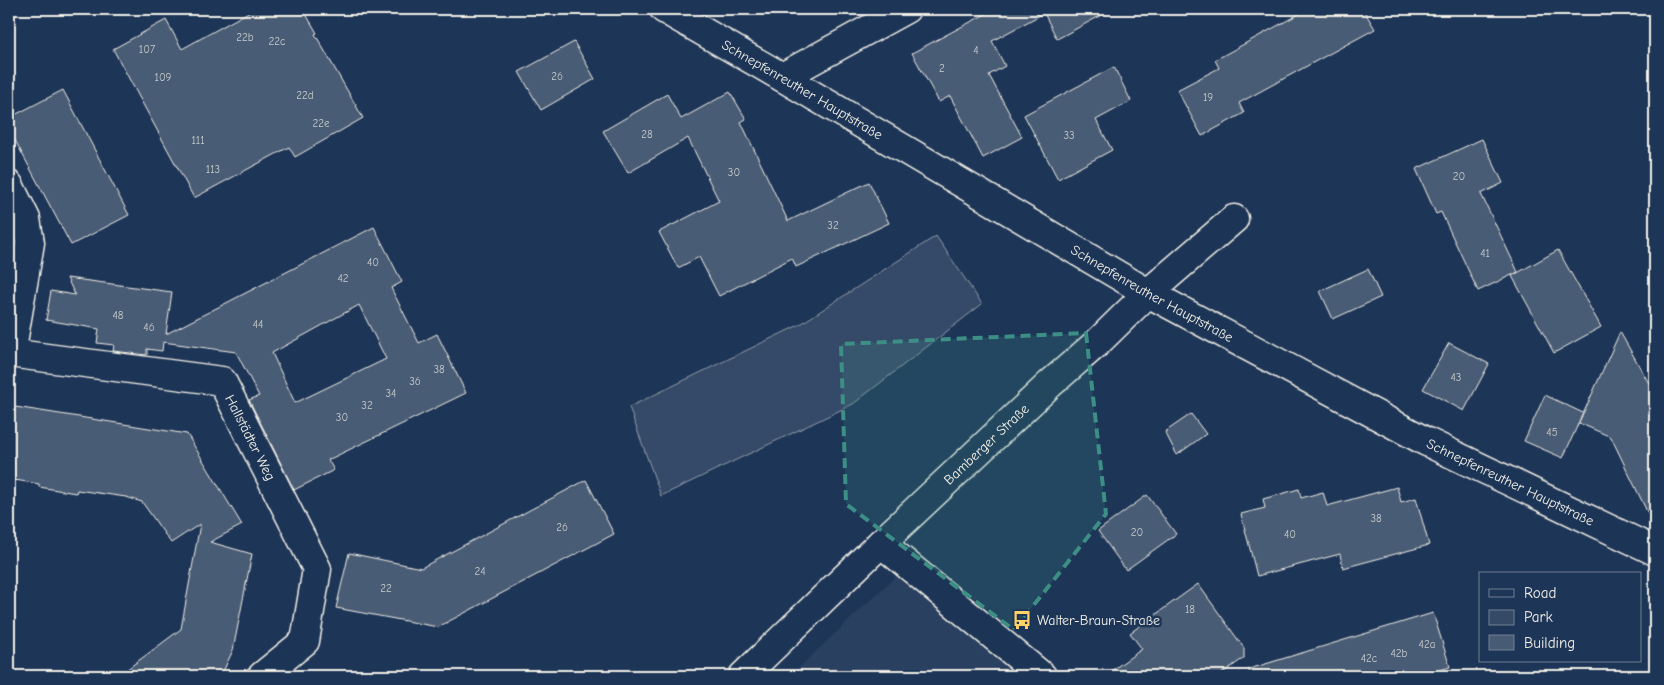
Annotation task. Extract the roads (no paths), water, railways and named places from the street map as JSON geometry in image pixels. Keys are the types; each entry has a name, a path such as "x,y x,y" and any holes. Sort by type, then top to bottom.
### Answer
{"street":[{"name":"Schnepfenreuther Hauptstraße","path":"664,9 1148,293 1425,441 1655,551"},
{"path":"782,77 906,9"},
{"path":"9,185 26,219 30,243 10,353"},
{"name":"Bamberger Straße","path":"743,676 881,543 1097,343 1148,293 1234,219"},
{"name":"Hallstädter Weg","path":"10,353 222,381 317,569 305,641 262,676"},
{"path":"881,543 1042,676"}],"place":[{"name":"Walter-Braun-Straße","path":"1022,620"}]}
